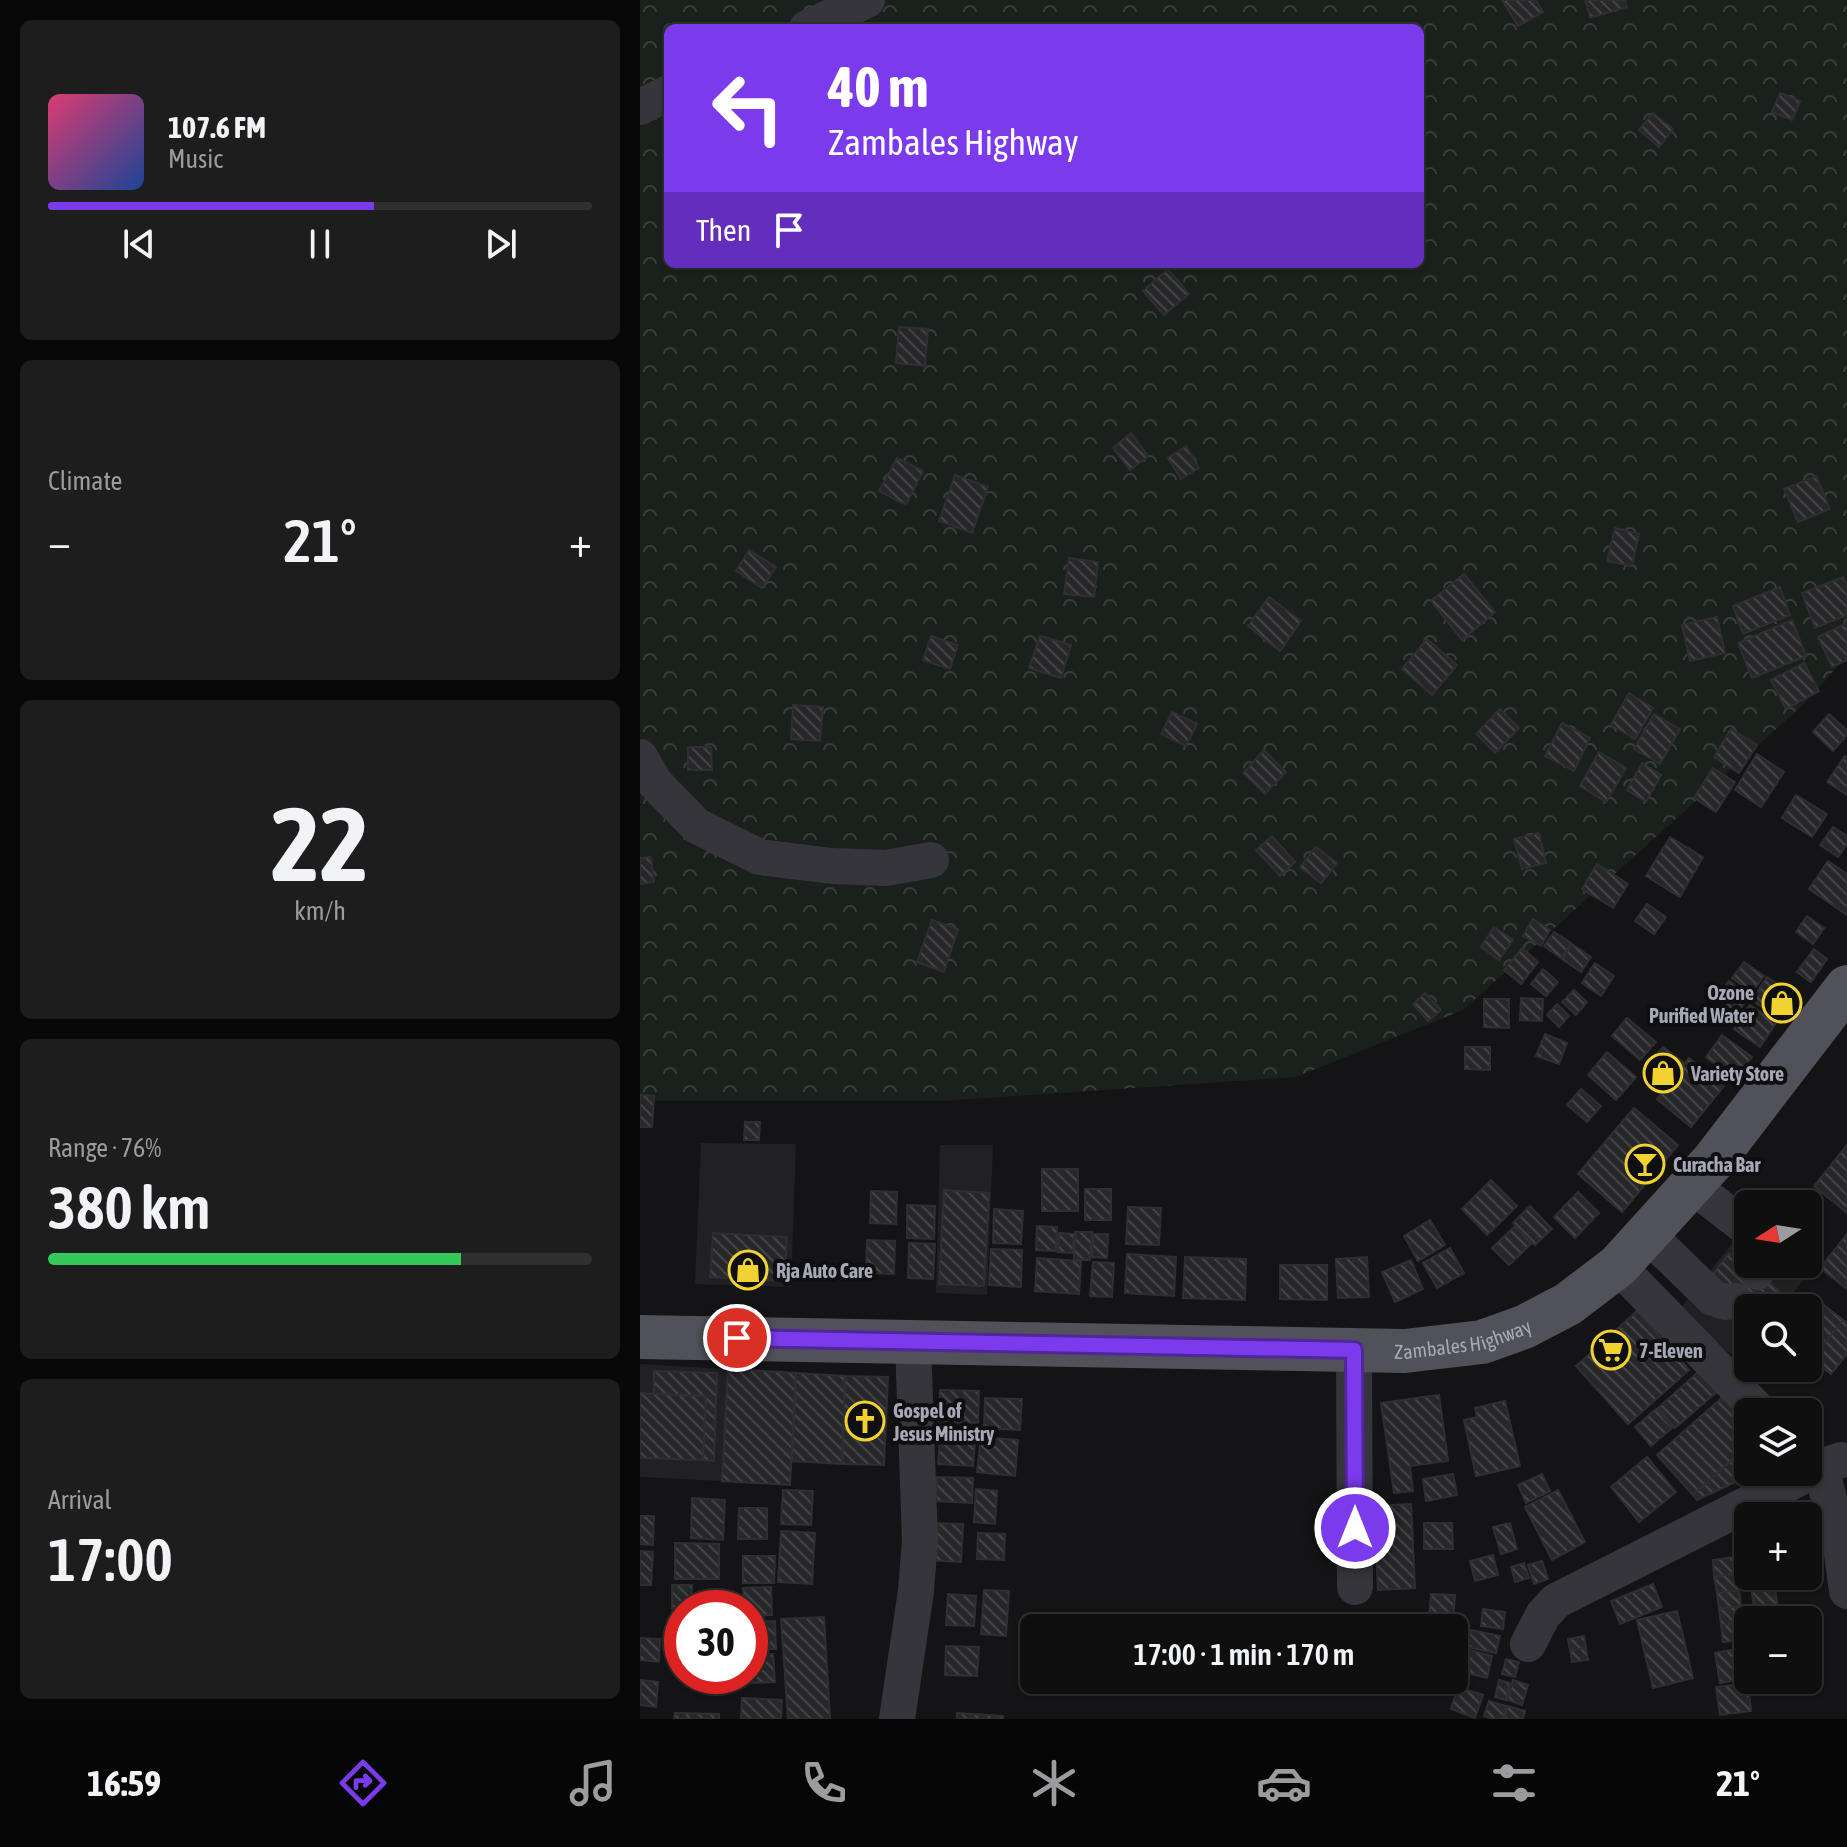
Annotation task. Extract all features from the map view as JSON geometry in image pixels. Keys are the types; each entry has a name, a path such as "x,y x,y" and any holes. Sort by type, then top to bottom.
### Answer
{"main road":[{"name":"Zambales Highway","path":"640,1337 1405,1351 1482,1342 1524,1327 1568,1304 1618,1266 1714,1160 1847,987"}],"street":[{"path":"816,24 867,0"},
{"path":"640,107 664,95"},
{"path":"640,757 655,783 697,826 760,857 832,866 886,868 931,860"},
{"path":"1691,1185 1734,1218"},
{"path":"1647,1234 1713,1298 1734,1301"},
{"path":"1618,1266 1746,1398"},
{"path":"897,1719 916,1591 920,1540 913,1343"},
{"path":"1354,1350 1355,1587"},
{"path":"1528,1644 1543,1615 1556,1601 1829,1459 1847,1591"}],"shaded area":[{"path":"701,1143 796,1144 791,1287 695,1284"},
{"path":"940,1145 993,1145 987,1295 936,1293"},
{"path":"1734,1241 1734,1278 1805,1278 1792,1294 1734,1294 1734,1357 1679,1310"},
{"path":"640,1364 728,1369 722,1481 640,1477"}],"green space":[{"path":"640,0 1847,0 1847,656 1804,704 1463,1010 1296,1077 940,1101 640,1099"}],"building":[{"path":"1502,0 1536,0 1543,12 1518,26"},
{"path":"1585,0 1625,0 1627,7 1590,18"},
{"path":"1780,93 1800,101 1792,120 1772,112"},
{"path":"1653,113 1673,129 1659,147 1639,130"},
{"path":"1168,269 1189,294 1164,315 1143,291"},
{"path":"899,327 928,329 925,366 896,363"},
{"path":"1131,433 1148,456 1130,470 1113,448"},
{"path":"1186,446 1199,468 1181,479 1168,458"},
{"path":"897,458 923,471 906,505 879,491"},
{"path":"955,475 988,487 972,533 939,521"},
{"path":"1816,476 1830,509 1798,522 1784,489"},
{"path":"1615,528 1639,534 1632,566 1607,561"},
{"path":"749,550 776,567 762,588 736,571"},
{"path":"1069,558 1098,562 1094,597 1064,594"},
{"path":"1464,574 1495,612 1462,640 1431,601"},
{"path":"1843,577 1847,586 1847,615 1815,628 1802,593"},
{"path":"1780,587 1790,615 1743,634 1733,606"},
{"path":"1269,597 1301,621 1280,651 1248,626"},
{"path":"1717,617 1725,653 1690,661 1682,625"},
{"path":"1792,620 1806,656 1752,678 1738,643"},
{"path":"1847,623 1847,660 1832,667 1818,637"},
{"path":"931,636 958,645 950,669 923,660"},
{"path":"1040,636 1071,645 1061,678 1029,668"},
{"path":"1427,639 1457,665 1432,695 1402,669"},
{"path":"1804,663 1819,691 1786,709 1771,680"},
{"path":"1629,693 1653,708 1635,739 1611,725"},
{"path":"793,705 823,707 820,741 791,739"},
{"path":"1500,709 1519,728 1495,753 1476,734"},
{"path":"1172,712 1197,724 1186,746 1161,734"},
{"path":"1654,714 1680,729 1660,764 1634,749"},
{"path":"1829,714 1847,730 1847,735 1833,751 1813,732"},
{"path":"1562,723 1590,738 1574,771 1545,756"},
{"path":"1731,729 1757,745 1739,773 1714,757"},
{"path":"688,747 711,747 712,770 688,770"},
{"path":"1264,750 1286,772 1265,794 1243,773"},
{"path":"1599,752 1626,768 1606,802 1580,786"},
{"path":"1757,754 1784,772 1761,807 1735,790"},
{"path":"1845,756 1847,758 1847,795 1827,782"},
{"path":"1642,763 1661,775 1646,802 1627,790"},
{"path":"1713,768 1735,782 1716,812 1694,798"},
{"path":"1796,795 1827,814 1812,837 1782,818"},
{"path":"1833,827 1847,836 1847,844 1838,857 1820,845"},
{"path":"1539,833 1546,863 1522,869 1514,839"},
{"path":"1272,836 1295,862 1280,876 1256,850"},
{"path":"1670,837 1703,857 1680,897 1646,876"},
{"path":"1316,847 1337,863 1321,883 1300,867"},
{"path":"651,857 654,882 640,884 640,858"},
{"path":"1828,861 1847,874 1847,915 1809,889"},
{"path":"1597,864 1628,884 1613,908 1582,889"},
{"path":"1647,904 1666,917 1654,934 1635,921"},
{"path":"1807,916 1824,928 1813,944 1796,932"},
{"path":"1533,919 1550,930 1541,946 1523,936"},
{"path":"932,920 958,929 944,972 917,962"},
{"path":"1494,927 1513,940 1499,960 1481,947"},
{"path":"1554,932 1571,943 1561,958 1544,946"},
{"path":"1572,944 1591,957 1581,972 1562,959"},
{"path":"1522,948 1538,962 1521,984 1504,970"},
{"path":"1814,949 1827,959 1811,982 1797,972"},
{"path":"1744,962 1764,976 1752,992 1732,978"},
{"path":"1595,963 1614,976 1601,996 1582,983"},
{"path":"1543,969 1558,982 1546,996 1531,984"},
{"path":"1767,977 1792,994 1777,1018 1752,1000"},
{"path":"1729,981 1749,996 1737,1014 1716,999"},
{"path":"1574,990 1587,1002 1576,1015 1562,1002"},
{"path":"1425,993 1441,1010 1428,1021 1413,1004"},
{"path":"1521,998 1543,999 1542,1021 1520,1020"},
{"path":"1484,999 1509,999 1509,1028 1484,1027"},
{"path":"1557,1004 1569,1016 1559,1027 1547,1015"},
{"path":"1750,1005 1776,1023 1760,1047 1734,1029"},
{"path":"1627,1018 1656,1042 1640,1060 1612,1036"},
{"path":"1545,1034 1567,1043 1559,1064 1536,1056"},
{"path":"1722,1035 1752,1057 1735,1080 1706,1057"},
{"path":"1465,1047 1490,1047 1490,1070 1465,1069"},
{"path":"1663,1047 1684,1063 1666,1086 1645,1069"},
{"path":"1607,1052 1636,1077 1616,1100 1588,1075"},
{"path":"1689,1058 1724,1086 1691,1127 1657,1099"},
{"path":"1581,1089 1601,1106 1587,1122 1567,1105"},
{"path":"640,1095 654,1096 652,1127 640,1127"},
{"path":"1634,1108 1678,1145 1622,1212 1578,1174"},
{"path":"745,1122 760,1122 759,1140 744,1140"},
{"path":"1847,1145 1847,1213 1814,1186"},
{"path":"1042,1169 1078,1169 1078,1211 1042,1211"},
{"path":"1491,1180 1517,1206 1487,1235 1462,1209"},
{"path":"1085,1189 1111,1189 1111,1220 1085,1220"},
{"path":"944,1190 989,1193 984,1286 939,1284"},
{"path":"871,1191 897,1192 896,1224 870,1223"},
{"path":"1578,1192 1599,1213 1575,1238 1554,1217"},
{"path":"907,1205 935,1206 934,1239 907,1238"},
{"path":"1530,1206 1552,1229 1535,1245 1513,1223"},
{"path":"1128,1207 1161,1208 1159,1245 1126,1244"},
{"path":"994,1209 1023,1211 1021,1244 993,1243"},
{"path":"1430,1220 1445,1245 1418,1261 1404,1236"},
{"path":"1037,1226 1057,1227 1056,1251 1036,1250"},
{"path":"1515,1226 1531,1244 1509,1265 1492,1248"},
{"path":"1075,1232 1092,1232 1090,1260 1074,1259"},
{"path":"713,1233 787,1237 784,1281 710,1277"},
{"path":"1059,1233 1074,1234 1073,1253 1058,1252"},
{"path":"1093,1234 1108,1234 1107,1258 1092,1257"},
{"path":"1847,1234 1847,1289 1822,1270"},
{"path":"867,1240 895,1241 894,1274 866,1273"},
{"path":"909,1243 935,1244 933,1279 908,1278"},
{"path":"1450,1248 1464,1273 1437,1288 1423,1263"},
{"path":"991,1249 1022,1250 1021,1287 989,1285"},
{"path":"1729,1253 1734,1256 1734,1278 1764,1278 1782,1294 1734,1294 1734,1299 1708,1281"},
{"path":"1127,1254 1176,1257 1174,1296 1125,1293"},
{"path":"1185,1257 1246,1259 1245,1300 1183,1298"},
{"path":"1367,1257 1369,1297 1338,1298 1336,1259"},
{"path":"1037,1258 1081,1261 1079,1294 1035,1291"},
{"path":"1411,1260 1423,1289 1395,1302 1382,1272"},
{"path":"1093,1262 1114,1263 1112,1297 1090,1296"},
{"path":"1280,1265 1327,1265 1327,1300 1280,1299"},
{"path":"1824,1305 1843,1320 1822,1346"},
{"path":"1637,1311 1689,1370 1628,1424 1576,1366"},
{"path":"1843,1320 1847,1323 1847,1354 1831,1374 1822,1367 1822,1346"},
{"path":"728,1369 796,1373 790,1485 722,1481"},
{"path":"654,1371 717,1373 714,1461 703,1460 706,1396 654,1394"},
{"path":"1699,1371 1719,1390 1675,1428 1658,1408"},
{"path":"796,1373 845,1376 842,1464 792,1461"},
{"name":"Gospel of Jesus Ministry","path":"845,1376 888,1377 884,1465 842,1464"},
{"path":"940,1390 979,1391 978,1423 938,1422"},
{"path":"640,1393 706,1396 703,1460 640,1458"},
{"path":"1439,1395 1448,1461 1410,1466 1413,1491 1394,1493 1381,1403"},
{"path":"1724,1396 1734,1406 1734,1458 1693,1495 1657,1455"},
{"path":"985,1398 1022,1399 1020,1430 984,1428"},
{"path":"1505,1401 1520,1466 1476,1476 1464,1420 1477,1417 1475,1408"},
{"path":"1656,1409 1672,1428 1651,1446 1635,1427"},
{"path":"941,1427 976,1430 973,1466 938,1464"},
{"path":"981,1437 1018,1440 1015,1476 977,1472"},
{"path":"1647,1457 1676,1492 1639,1522 1611,1487"},
{"path":"1734,1458 1734,1483 1697,1500 1693,1495"},
{"path":"1453,1474 1457,1495 1426,1501 1423,1479"},
{"path":"1542,1474 1550,1491 1526,1503 1518,1485"},
{"path":"937,1477 973,1478 972,1503 936,1501"},
{"path":"976,1489 997,1491 995,1524 974,1522"},
{"path":"783,1490 813,1491 811,1525 781,1524"},
{"path":"1558,1490 1585,1542 1552,1560 1525,1507"},
{"path":"692,1498 725,1500 723,1540 691,1538"},
{"path":"1411,1504 1415,1588 1378,1590 1374,1506"},
{"path":"739,1508 767,1508 767,1539 738,1539"},
{"path":"640,1516 654,1516 653,1545 640,1544"},
{"path":"929,1523 963,1524 961,1562 927,1560"},
{"path":"1424,1523 1452,1523 1453,1549 1424,1549"},
{"path":"1510,1523 1517,1549 1501,1554 1493,1527"},
{"path":"781,1531 815,1533 812,1584 778,1582"},
{"path":"978,1533 1005,1534 1004,1560 977,1559"},
{"path":"675,1543 719,1544 719,1579 675,1579"},
{"path":"640,1551 653,1552 651,1585 640,1585"},
{"path":"1493,1555 1498,1575 1475,1581 1470,1561"},
{"path":"743,1556 775,1556 774,1583 743,1583"},
{"path":"1734,1557 1734,1574 1714,1577 1713,1560"},
{"path":"1542,1561 1548,1579 1534,1584 1528,1565"},
{"path":"1524,1563 1529,1578 1515,1582 1511,1567"},
{"path":"1734,1574 1734,1590 1739,1590 1717,1593 1714,1577"},
{"path":"1653,1584 1662,1607 1620,1624 1611,1601"},
{"path":"672,1585 692,1585 692,1590 672,1590"},
{"path":"771,1587 772,1615 768,1615 768,1590 743,1588"},
{"path":"984,1590 1009,1591 1006,1636 981,1634"},
{"path":"1739,1590 1741,1606 1719,1609 1717,1593"},
{"path":"1751,1590 1775,1590 1778,1606 1754,1606"},
{"path":"948,1594 976,1596 974,1626 946,1625"},
{"path":"1431,1594 1455,1595 1453,1614 1429,1614"},
{"path":"1734,1607 1734,1623 1721,1625 1719,1609"},
{"path":"1483,1609 1505,1612 1503,1629 1481,1626"},
{"path":"1677,1611 1693,1678 1653,1688 1637,1620"},
{"path":"824,1617 830,1719 788,1719 781,1619"},
{"path":"768,1621 775,1621 776,1649 768,1649"},
{"path":"1734,1623 1734,1641 1723,1642 1721,1625"},
{"path":"1471,1630 1500,1636 1496,1653 1468,1647"},
{"path":"1584,1636 1586,1648 1570,1650 1568,1639"},
{"path":"640,1638 660,1639 659,1662 640,1660"},
{"path":"946,1646 979,1647 977,1676 945,1675"},
{"path":"1586,1648 1588,1660 1572,1662 1570,1650"},
{"path":"1734,1649 1734,1680 1720,1683 1715,1653"},
{"path":"1469,1650 1492,1656 1487,1678 1468,1673"},
{"path":"768,1654 773,1654 775,1682 768,1682"},
{"path":"1506,1659 1519,1662 1515,1677 1502,1674"},
{"path":"641,1680 658,1682 656,1707 640,1705"},
{"path":"1499,1680 1510,1683 1506,1700 1495,1697"},
{"path":"1513,1680 1528,1685 1522,1705 1508,1700"},
{"path":"1734,1685 1734,1694 1749,1694 1751,1711 1720,1715 1716,1687"},
{"path":"1468,1690 1483,1695 1475,1718 1451,1709 1456,1694 1468,1694"},
{"path":"742,1698 782,1700 781,1719 741,1719"},
{"path":"1489,1701 1506,1706 1502,1719 1484,1716"},
{"path":"1508,1706 1525,1711 1523,1719 1504,1719"},
{"path":"675,1713 719,1714 719,1719 674,1719"},
{"path":"957,1713 1003,1716 1003,1719 957,1719"}],"place":[{"name":"Ozone Purified Water","path":"1782,1003"},
{"name":"Variety Store","path":"1663,1073"},
{"name":"Curacha Bar","path":"1645,1164"},
{"name":"Rja Auto Care","path":"748,1270"},
{"name":"7-Eleven","path":"1611,1350"},
{"name":"Gospel of Jesus Ministry","path":"865,1421"}],"route":[{"path":"737,1338 1354,1350 1355,1528"}]}
